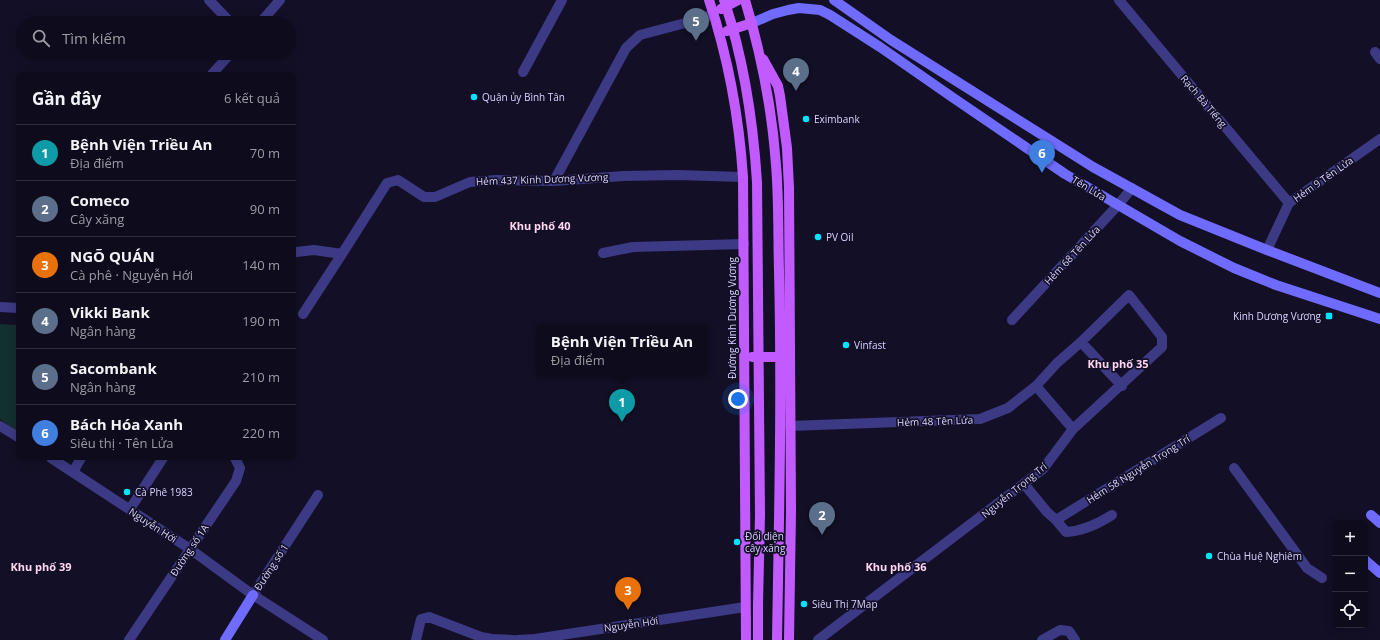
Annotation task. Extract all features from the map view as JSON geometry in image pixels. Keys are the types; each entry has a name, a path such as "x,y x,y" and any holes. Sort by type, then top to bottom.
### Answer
{"main road":[{"name":"Đường Kinh Dương Vương","path":"709,0 720,34 734,97 743,177 746,640"},
{"path":"714,13 725,3 738,0"},
{"path":"745,0 752,22 770,109 776,166 785,357 790,426 789,640"},
{"name":"Tên Lửa","path":"834,0 891,40 1094,167 1180,215 1380,293"},
{"path":"725,3 733,29 751,116 756,161 760,508 758,640"},
{"name":"Tên Lửa","path":"752,22 773,14 799,8 820,10 880,47 1059,170 1180,241 1234,268 1276,285 1380,319"},
{"path":"720,34 752,22"},
{"path":"744,357 785,357"},
{"path":"778,640 779,427 785,357"},
{"path":"779,427 790,426"},
{"path":"1371,516 1380,523"},
{"path":"1368,563 1380,573"},
{"name":"Đường số 1","path":"225,640 253,595"}],"street":[{"path":"209,0 224,16"},
{"path":"266,16 280,0"},
{"path":"523,72 562,0"},
{"name":"Rạch Bà Tiếng","path":"1119,0 1289,203"},
{"path":"554,181 626,48 640,35 704,18 714,13"},
{"path":"214,72 225,60"},
{"name":"Hẻm 9 Tên Lửa","path":"1267,250 1289,203 1380,139"},
{"name":"Hẻm 437 Kinh Dương Vương","path":"303,314 387,183 398,180 424,197 435,197 470,182 496,180 554,181 624,176 677,175 743,177"},
{"name":"Hẻm 68 Tên Lửa","path":"1012,320 1132,188"},
{"path":"603,253 633,247 744,244"},
{"path":"296,252 314,250 342,254"},
{"name":"Hẻm 48 Tên Lửa","path":"790,426 980,419 1008,408 1036,386 1057,363 1081,342 1129,295"},
{"name":"Nguyễn Trọng Trí","path":"818,640 1044,469 1073,429 1122,386 1162,347 1162,337 1129,295"},
{"path":"0,307 16,308"},
{"path":"1081,342 1122,386"},
{"path":"1036,386 1073,429"},
{"name":"Hẻm 58 Nguyễn Trọng Trí","path":"1056,520 1221,418"},
{"path":"0,426 16,436"},
{"name":"Nguyễn Hới","path":"54,460 190,549 253,595 323,640"},
{"path":"73,472 80,460"},
{"path":"130,509 162,460"},
{"name":"Đường số 1A","path":"129,640 236,481 240,468 236,460"},
{"path":"1234,468 1307,568 1322,578"},
{"path":"1024,484 1066,532 1077,532 1096,526 1112,515"},
{"name":"Đường số 1","path":"253,595 318,495"},
{"name":"Nguyễn Hới","path":"517,640 535,639 745,607"},
{"path":"416,640 422,619 425,617 451,624 481,637 513,640"},
{"path":"1042,640 1060,630 1069,631 1075,640"}],"green space":[{"path":"0,324 16,325 16,431 0,419"}],"place":[{"name":"Sacombank","path":"696,41"},
{"name":"Vikki Bank","path":"796,91"},
{"name":"Quận ủy Bình Tân","path":"474,97"},
{"name":"Eximbank","path":"806,119"},
{"name":"Bách Hóa Xanh","path":"1042,173"},
{"name":"PV Oil","path":"818,237"},
{"name":"Kinh Dương Vương","path":"1329,316"},
{"name":"Vinfast","path":"846,345"},
{"name":"Bệnh Viện Triều An","path":"622,422"},
{"name":"Cà Phê 1983","path":"127,492"},
{"name":"Comeco","path":"822,535"},
{"name":"Đối diện cây xăng","path":"737,542"},
{"name":"Chùa Huệ Nghiêm","path":"1209,556"},
{"name":"Siêu Thị 7Map","path":"804,604"},
{"name":"NGÕ QUÁN","path":"628,610"}],"district":[{"name":"Khu phố 40","path":"540,226"},
{"name":"Khu phố 35","path":"1118,364"},
{"name":"Khu phố 39","path":"41,567"},
{"name":"Khu phố 36","path":"896,567"}]}
